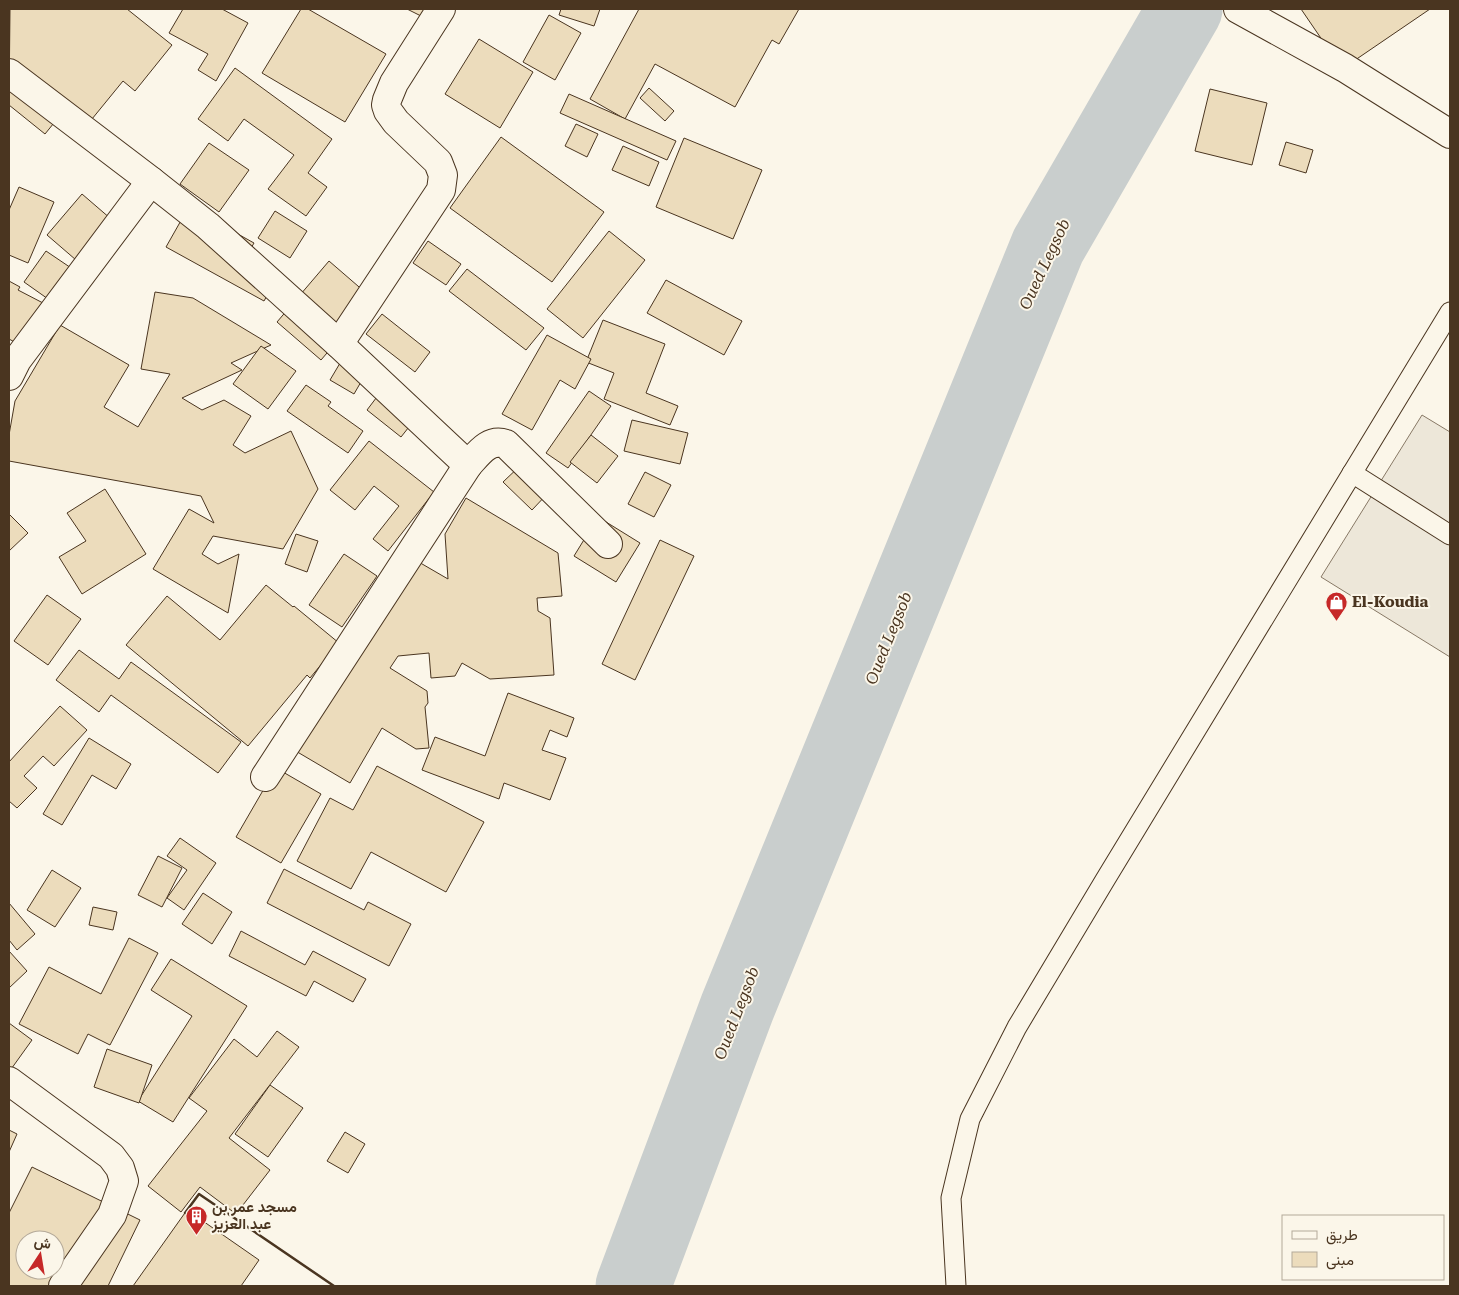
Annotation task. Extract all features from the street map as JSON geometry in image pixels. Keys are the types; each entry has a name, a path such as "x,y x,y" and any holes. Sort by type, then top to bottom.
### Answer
{"street":[{"path":"339,344 438,196 440,190 443,175 438,162 396,122 386,106 389,92 394,83 441,9"},
{"path":"1238,9 1345,68 1450,134"},
{"path":"9,73 208,226 339,344 468,465"},
{"path":"9,376 17,360 151,181"},
{"path":"265,777 468,465 484,448 500,442 506,444 608,544"},
{"path":"9,1081 111,1156 120,1168 124,1180 112,1215 63,1286"}],"lane":[{"path":"956,1286 951,1198 970,1119 1017,1026 1450,312"},
{"path":"1352,473 1450,535"}],"shaded area":[{"path":"1422,415 1450,432 1450,657 1321,577"}],"building":[{"path":"10,9 127,9 172,45 135,91 123,81 83,130 62,113 45,134 9,105"},
{"path":"183,9 222,9 248,23 216,81 198,70 208,54 169,33"},
{"path":"301,9 308,9 386,54 345,122 262,73"},
{"path":"407,9 425,9 421,16"},
{"path":"561,9 600,9 594,26 559,15"},
{"path":"639,9 799,9 779,44 772,40 735,107 655,64 625,119 590,99"},
{"path":"1301,9 1430,9 1342,69"},
{"path":"549,15 581,33 555,80 523,62"},
{"path":"479,39 533,72 500,128 445,94"},
{"path":"235,68 332,139 308,173 327,187 306,216 268,189 294,155 244,119 228,141 198,119"},
{"path":"649,88 674,111 665,121 640,98"},
{"path":"1210,89 1267,103 1252,165 1195,151"},
{"path":"569,94 676,141 667,160 560,113"},
{"path":"576,124 598,134 587,157 565,146"},
{"path":"501,137 604,212 552,282 450,208"},
{"path":"684,138 762,170 733,239 656,207"},
{"path":"1286,142 1313,150 1306,173 1279,165"},
{"path":"209,143 249,170 219,212 180,184"},
{"path":"623,146 659,162 649,186 612,170"},
{"path":"19,187 54,202 28,263 9,255 9,210"},
{"path":"82,194 118,225 83,266 47,235"},
{"path":"275,211 307,231 290,258 258,238"},
{"path":"183,217 227,228 254,243 240,267 273,285 264,301 166,247"},
{"path":"609,231 645,260 583,338 547,309"},
{"path":"428,241 461,264 446,285 413,263"},
{"path":"46,251 80,274 58,306 24,282"},
{"path":"329,261 373,299 321,360 277,322"},
{"path":"467,269 544,328 526,350 449,291"},
{"path":"666,280 742,321 724,355 647,313"},
{"path":"9,281 20,287 18,290 43,303 20,345 9,339"},
{"path":"155,292 193,298 271,345 231,363 242,370 182,398 202,410 224,400 251,416 233,445 245,453 291,431 318,489 283,549 213,536 202,554 218,564 239,554 228,613 153,569 189,509 214,523 201,496 9,461 9,435 15,401 60,325 129,365 104,407 138,427 170,374 141,369"},
{"path":"382,314 430,352 415,372 366,334"},
{"path":"603,320 665,344 646,393 678,406 670,425 604,399 614,373 586,362"},
{"path":"547,335 591,359 575,389 560,380 532,430 502,414"},
{"path":"261,346 296,371 268,409 233,384"},
{"path":"346,353 369,368 354,394 330,380"},
{"path":"306,385 331,402 328,406 363,431 348,453 287,411"},
{"path":"386,385 420,413 401,437 367,410"},
{"path":"589,391 611,406 568,468 546,453"},
{"path":"632,420 688,433 680,464 624,451"},
{"path":"591,435 618,456 597,483 570,462"},
{"path":"369,441 434,492 388,551 373,539 399,506 374,486 355,510 330,490"},
{"path":"522,464 549,492 532,510 503,482"},
{"path":"645,472 671,485 654,517 628,504"},
{"path":"105,489 146,554 82,594 59,557 86,541 67,513"},
{"path":"466,498 558,553 562,596 537,598 538,611 550,618 554,675 490,679 462,663 455,676 431,678 429,653 398,656 390,668 427,691 428,703 425,707 429,748 416,749 382,728 350,783 294,750 417,561 448,579 445,534"},
{"path":"9,514 28,533 9,551"},
{"path":"598,517 640,543 616,582 574,556"},
{"path":"296,534 318,541 307,572 285,564"},
{"path":"660,540 694,556 635,680 602,664"},
{"path":"344,554 377,576 342,627 309,605"},
{"path":"266,585 339,643 310,678 307,675 248,746 126,645 167,596 220,640"},
{"path":"47,595 81,619 48,665 14,641"},
{"path":"79,650 119,679 131,662 241,742 218,773 111,695 99,712 56,680"},
{"path":"508,693 574,718 567,737 550,730 542,750 566,758 550,800 504,783 499,799 422,770 435,737 485,756"},
{"path":"60,706 87,730 54,766 43,756 24,776 37,788 17,808 9,801 9,762"},
{"path":"89,738 131,764 116,789 92,775 62,825 43,814"},
{"path":"377,766 484,822 446,892 371,852 351,889 297,861 330,798 353,810"},
{"path":"276,768 321,794 281,863 236,837"},
{"path":"180,838 216,863 184,910 167,898 187,870 167,856"},
{"path":"158,856 182,868 162,907 138,895"},
{"path":"284,869 364,910 368,902 411,924 389,966 267,903"},
{"path":"52,870 81,888 55,927 27,910"},
{"path":"203,893 232,912 212,944 182,924"},
{"path":"9,903 35,934 17,950 9,940"},
{"path":"93,907 117,912 113,930 89,925"},
{"path":"241,931 305,965 313,951 366,979 353,1002 314,981 306,996 229,956"},
{"path":"129,938 158,953 110,1045 88,1034 78,1054 19,1024 49,967 101,994"},
{"path":"9,951 27,971 9,988"},
{"path":"171,959 247,1006 173,1122 138,1101 192,1016 151,990"},
{"path":"9,1023 32,1040 9,1072"},
{"path":"277,1031 299,1047 229,1138 270,1170 236,1214 200,1187 181,1212 148,1186 207,1111 189,1098 234,1039 257,1057"},
{"path":"107,1049 152,1065 139,1103 94,1087"},
{"path":"270,1085 303,1108 268,1157 235,1134"},
{"path":"9,1130 17,1134 9,1152"},
{"path":"345,1132 365,1144 348,1173 327,1161"},
{"path":"32,1167 140,1220 108,1286 9,1286 9,1213"},
{"name":"مسجد عمر بن عبد العزيز","path":"187,1210 259,1260 241,1286 133,1286"}],"waterway":[{"name":"Oued Legsob","path":"633,1286 737,1008 1048,246 1185,9"}],"wall":[{"path":"185,1213 199,1194 334,1286"}],"place":[{"name":"El-Koudia","path":"1336,621"},
{"name":"مسجد عمر بن عبد العزيز","path":"196,1235"}]}
